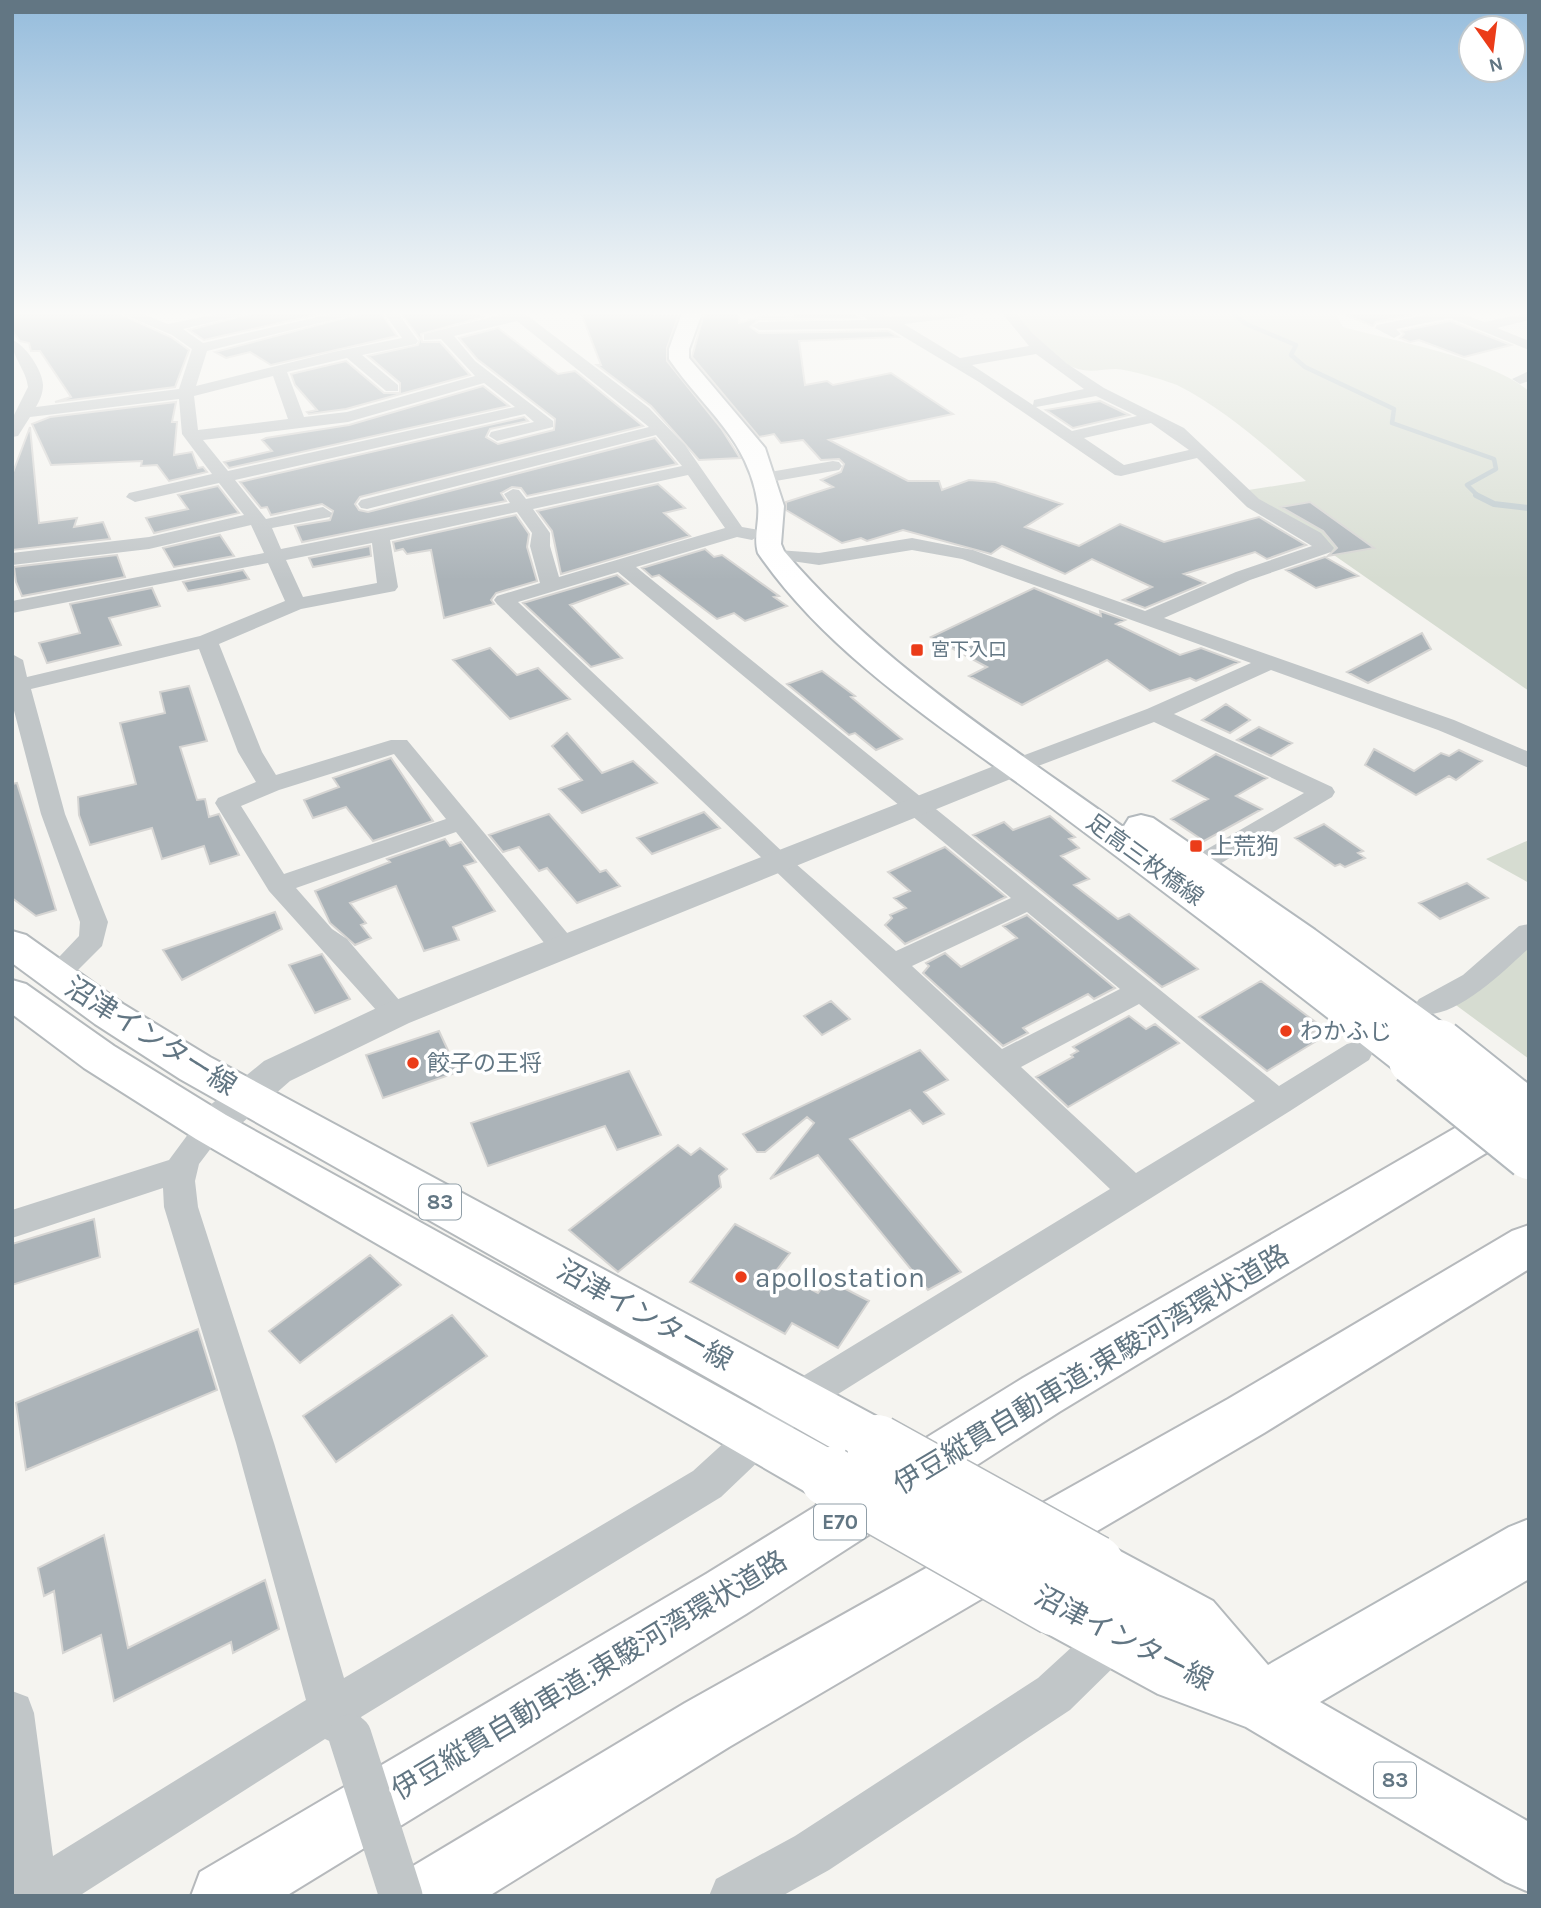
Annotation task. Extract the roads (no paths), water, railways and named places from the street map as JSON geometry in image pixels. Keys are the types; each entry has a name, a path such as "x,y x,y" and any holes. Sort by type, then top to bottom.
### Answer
{"main road":[{"path":"715,402 753,448 771,506 770,545"},
{"name":"足高三枚橋線","path":"770,545 794,582 853,640 1028,762 1260,944 1427,1037 1529,1156"},
{"name":"足高三枚橋線","path":"1028,762 1199,865 1529,1114"},
{"name":"沼津インター線","path":"12,944 55,976 195,1068 877,1445 1075,1585 1112,1639 1179,1673 1262,1702 1529,1859"},
{"name":"沼津インター線","path":"12,994 99,1057 211,1127 830,1477 1075,1585 1192,1622 1262,1702"},
{"name":"伊豆縦貫自動車道;東駿河湾環状道路","path":"224,1896 726,1594 1041,1395 1529,1106"},
{"path":"427,1896 707,1725 1246,1416 1529,1245"},
{"path":"1262,1702 1529,1547"}],"street":[{"path":"12,432 30,402"},
{"path":"24,413 113,402"},
{"path":"187,402 192,436 258,521 296,604"},
{"path":"290,402 298,425"},
{"path":"192,436 298,425 348,416 398,402"},
{"path":"481,440 547,424 518,402"},
{"path":"631,402 660,429 693,469 736,531 770,545 819,559 912,544 966,554 1447,725 1529,761"},
{"path":"1019,402 1121,471 1201,452"},
{"path":"1122,402 1179,432 1253,503 1314,537 1324,548 1243,576 1144,619"},
{"path":"135,497 439,431 527,409"},
{"path":"348,416 399,459"},
{"path":"1072,436 1154,417"},
{"path":"367,504 660,429"},
{"path":"439,431 454,446"},
{"path":"764,478 833,466"},
{"path":"12,607 275,554 380,536 693,469"},
{"path":"495,473 541,533 540,546 551,586"},
{"path":"12,559 149,543 258,521 323,513"},
{"path":"736,531 504,600 779,863 892,964 1135,1192"},
{"path":"20,685 207,641 296,604 388,587 380,536"},
{"path":"621,565 1279,1103"},
{"path":"207,641 250,752 270,785"},
{"path":"12,660 53,814 94,922 92,939 55,976"},
{"path":"401,1896 340,1723 256,1443 181,1207 177,1184 183,1159 211,1127 246,1096 277,1071 306,1055 396,1014 1155,714 1269,663"},
{"path":"1155,714 1323,792 1199,865"},
{"path":"396,1014 337,946 322,936 278,885 227,803 270,785 399,745 563,947"},
{"path":"278,885 461,822"},
{"path":"892,964 1031,899"},
{"path":"1427,1037 1473,982 1529,933"},
{"path":"998,1065 1142,990"},
{"path":"12,1713 34,1896 340,1723 707,1483 798,1399 1358,1052"},
{"path":"12,1224 180,1169"},
{"path":"733,1896 812,1853 1054,1693 1112,1639"}],"waterway":[{"path":"1379,402 1394,409 1392,423 1494,459 1496,469 1467,485 1478,496"},
{"path":"1478,496 1494,504 1529,508"}],"place":[{"name":"宮下入口","path":"917,650"},
{"name":"上荒狗","path":"1196,846"},
{"name":"わかふじ","path":"1286,1031"},
{"name":"餃子の王将","path":"413,1063"},
{"name":"apollostation","path":"741,1277"}]}
